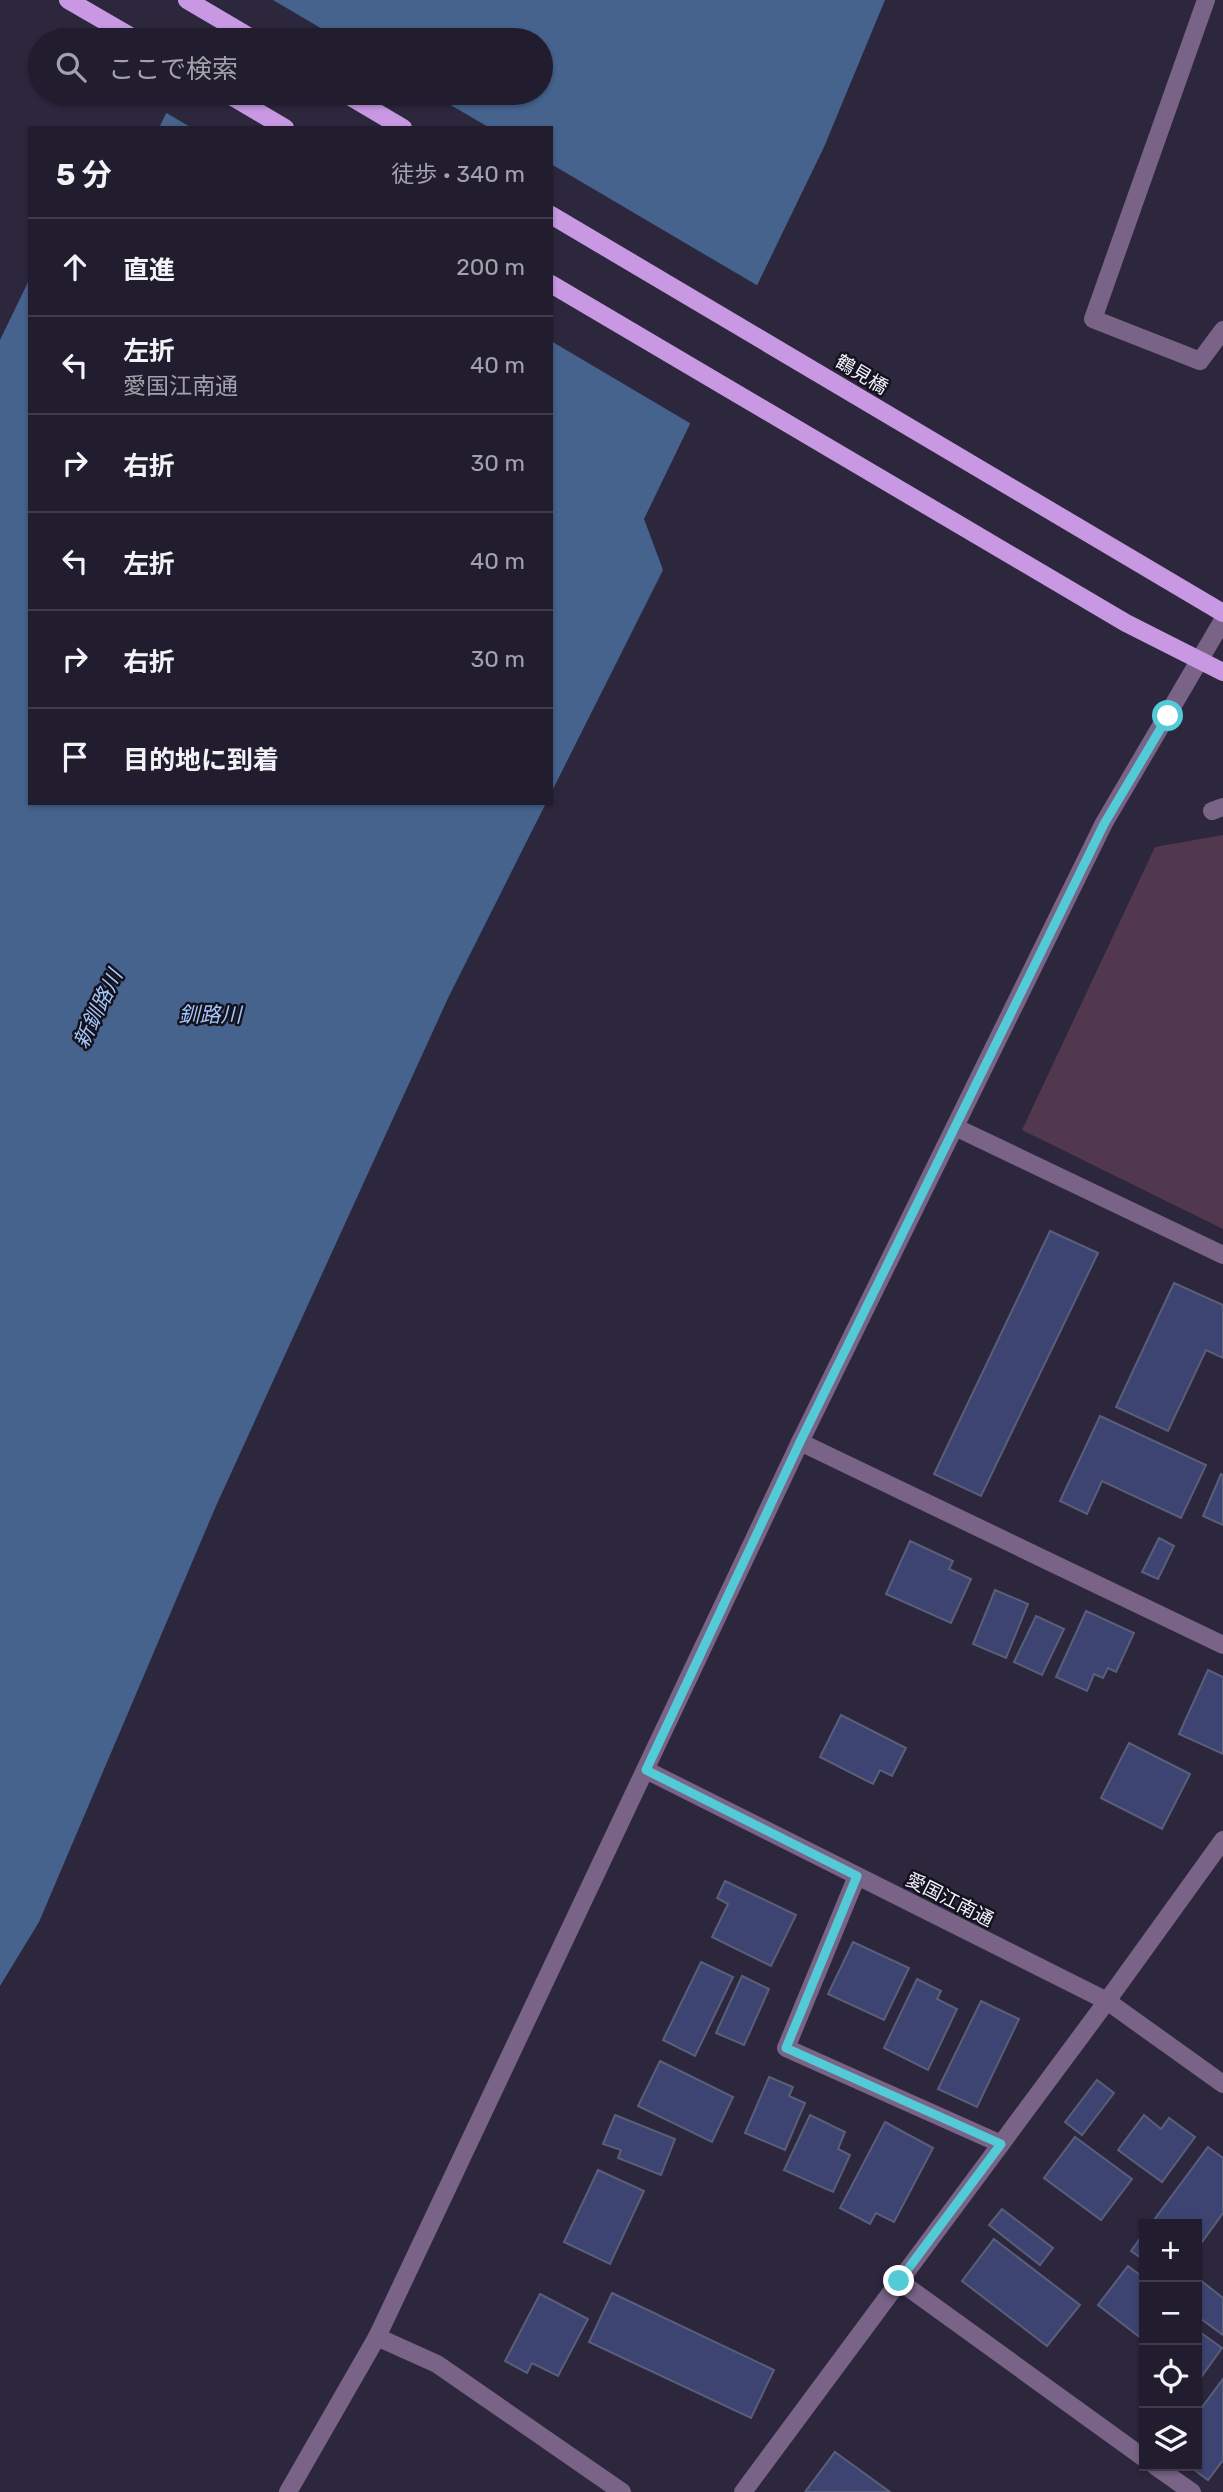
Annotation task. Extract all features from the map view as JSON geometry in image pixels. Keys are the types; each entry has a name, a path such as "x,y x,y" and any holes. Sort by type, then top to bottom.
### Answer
{"main road":[{"path":"68,0 116,28"},
{"path":"187,0 235,28"},
{"path":"246,105 282,126"},
{"path":"364,105 400,126"},
{"name":"鶴見橋","path":"553,216 1223,613"},
{"path":"553,285 1126,623 1223,672"}],"street":[{"path":"1206,0 1093,319 1199,361 1223,330"},
{"path":"288,2492 377,2337 800,1442 1104,824 1223,620"},
{"path":"955,1127 1223,1255"},
{"path":"800,1442 1223,1645"},
{"name":"愛国江南通","path":"646,1770 1107,2001 1223,2084"},
{"path":"743,2492 1223,1840"},
{"path":"857,1876 786,2048 1001,2144"},
{"path":"899,2281 1139,2454"},
{"path":"377,2337 437,2364 622,2492"},
{"path":"1162,2471 1192,2492"}],"shaded area":[{"path":"1223,835 1223,1229 1022,1130 1155,847"}],"water":[{"path":"220,0 885,0 824,147 644,519 663,570 553,789 553,126 160,126 170,105 553,105 553,28 207,28"},
{"name":"釧路川","path":"28,282 28,805 545,805 449,996 216,1506 39,1922 0,1986 0,340"}],"pier":[{"path":"216,0 273,0 321,28 203,28"},
{"path":"166,105 451,105 487,126 189,126 163,111"},
{"path":"553,165 760,287 693,425 553,342"}],"building":[{"path":"1050,1231 1098,1253 981,1496 934,1474"},
{"path":"1174,1283 1223,1305 1223,1358 1206,1350 1168,1431 1116,1407"},
{"path":"1100,1416 1206,1465 1181,1518 1102,1481 1087,1514 1060,1501"},
{"path":"1221,1474 1223,1475 1223,1525 1203,1516"},
{"path":"1159,1538 1174,1546 1158,1579 1142,1572"},
{"path":"910,1541 953,1561 949,1569 971,1579 951,1623 886,1594"},
{"path":"995,1590 1028,1604 1006,1658 973,1644"},
{"path":"1086,1611 1134,1633 1116,1672 1108,1668 1103,1678 1094,1674 1087,1691 1056,1677"},
{"path":"1036,1616 1064,1629 1042,1675 1014,1662"},
{"path":"1208,1670 1223,1677 1223,1754 1179,1734"},
{"path":"841,1715 906,1748 892,1776 880,1770 873,1784 820,1757"},
{"path":"1129,1743 1190,1774 1162,1829 1101,1798"},
{"path":"725,1881 796,1915 771,1966 712,1937 728,1904 717,1898"},
{"path":"853,1942 909,1968 884,2020 828,1994"},
{"path":"701,1962 733,1977 695,2056 663,2040"},
{"path":"742,1976 769,1989 744,2045 716,2033"},
{"path":"917,1979 941,1991 937,1999 957,2009 928,2070 884,2048"},
{"path":"981,2001 1019,2019 977,2107 938,2089"},
{"path":"660,2061 733,2097 712,2142 638,2106"},
{"path":"769,2077 793,2087 789,2096 805,2103 785,2150 745,2133"},
{"path":"1097,2080 1114,2093 1082,2135 1065,2122"},
{"path":"615,2115 675,2139 661,2175 618,2158 621,2150 603,2144"},
{"path":"810,2115 845,2132 838,2149 850,2155 833,2192 784,2170"},
{"path":"1144,2115 1161,2129 1169,2118 1195,2137 1162,2182 1118,2150"},
{"path":"885,2122 933,2148 894,2222 876,2213 870,2224 840,2208"},
{"path":"1075,2137 1132,2179 1101,2220 1044,2178"},
{"path":"1208,2147 1223,2158 1223,2213 1202,2242 1202,2219 1155,2219"},
{"path":"598,2170 644,2191 610,2264 564,2242"},
{"path":"1002,2209 1053,2248 1040,2265 989,2225"},
{"path":"994,2239 1080,2305 1047,2346 962,2281"},
{"path":"1139,2240 1139,2257 1131,2251"},
{"path":"1128,2266 1139,2274 1139,2337 1098,2305"},
{"path":"1202,2281 1223,2298 1223,2335 1202,2320"},
{"path":"612,2293 774,2370 751,2418 589,2342"},
{"path":"540,2294 588,2319 558,2376 532,2363 527,2373 505,2361"},
{"path":"1202,2334 1222,2348 1202,2376"},
{"path":"1223,2379 1223,2460 1208,2480 1196,2471 1202,2471 1202,2407"},
{"path":"835,2452 890,2492 805,2492"}],"route":[{"path":"899,2281 1001,2144 786,2048 857,1876 646,1770 800,1442 1104,824 1168,716"}],"water label":[{"name":"新釧路川","path":"98,1009"}]}
